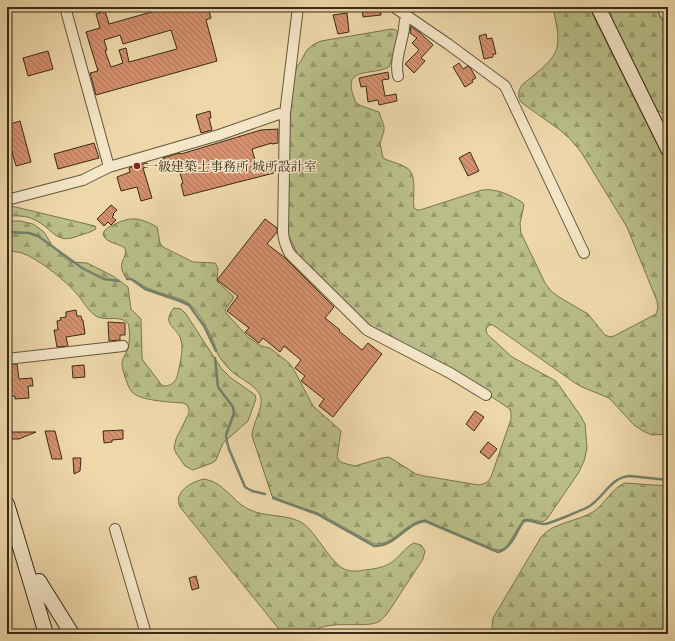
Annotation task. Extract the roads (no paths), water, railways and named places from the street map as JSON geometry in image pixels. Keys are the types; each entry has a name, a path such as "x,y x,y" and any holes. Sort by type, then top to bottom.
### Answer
{"street":[{"path":"65,7 109,167"},
{"path":"298,7 285,114 283,233 286,248 290,254 367,330 450,373 486,395"},
{"path":"394,7 505,86 584,253"},
{"path":"598,7 668,149"},
{"path":"662,7 668,19"},
{"path":"398,76 397,69 399,48 405,19 407,16"},
{"path":"7,200 83,180 109,167 219,135 279,114 285,114"},
{"path":"7,359 123,346"},
{"path":"7,504 46,634"},
{"path":"115,529 146,634"},
{"path":"30,583 39,581 72,634"}],"waterway":[{"path":"7,232 29,233 38,236 82,268 104,279 119,281"},
{"path":"127,279 131,279 145,289 189,305 204,326 216,351"},
{"path":"215,358 218,387 233,407 234,413 226,435 229,449 245,487 252,491 265,494"},
{"path":"273,498 317,514 374,546 381,546 388,543 412,526 425,521 498,552 510,544 524,521 529,520 539,524 545,524 579,511 594,503 612,484 623,477 630,476 668,480"}],"place":[{"name":"一級建築士事務所 城所設計室","path":"137,166"}]}
